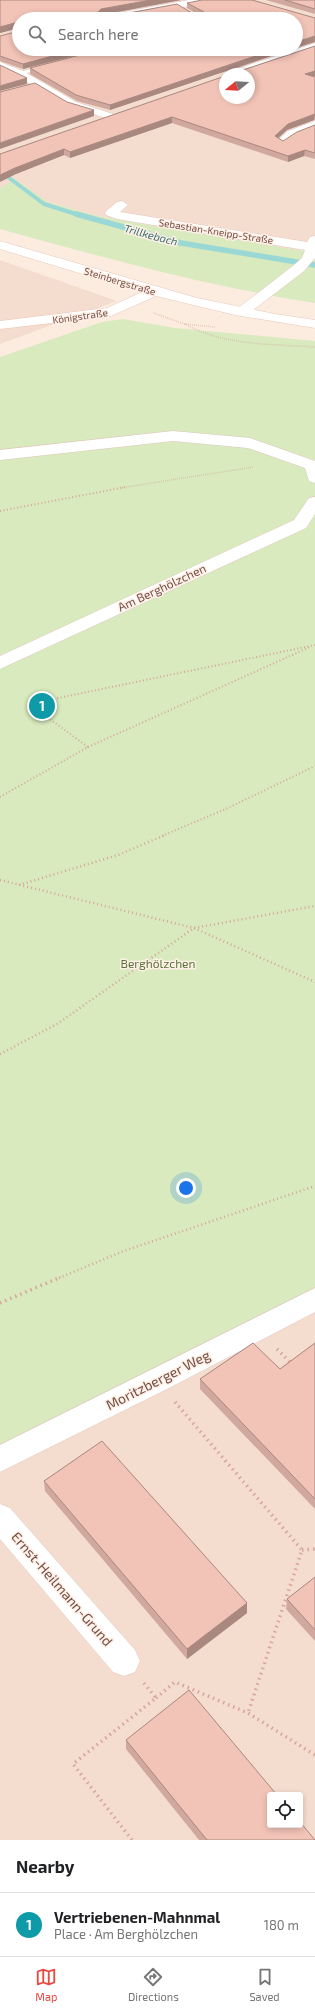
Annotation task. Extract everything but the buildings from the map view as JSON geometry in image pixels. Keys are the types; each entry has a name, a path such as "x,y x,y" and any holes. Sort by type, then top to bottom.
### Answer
{"street":[{"path":"151,12 180,8 206,0"},
{"path":"303,50 315,46"},
{"path":"249,68 285,56"},
{"path":"0,65 19,73 72,104 109,116"},
{"path":"96,123 109,116 124,111"},
{"path":"282,142 292,134 315,125"},
{"name":"Sebastian-Kneipp-Straße","path":"122,205 111,212 117,215 308,253"},
{"name":"Steinbergstraße","path":"0,245 155,291 242,312 315,324"},
{"path":"242,312 308,253"},
{"name":"Königstraße","path":"0,326 94,316 111,312 155,291"},
{"path":"0,455 173,436 250,443 312,465 315,478"},
{"name":"Am Berghölzchen","path":"0,663 300,524 315,502"},
{"name":"Moritzberger Weg","path":"0,1459 157,1381 315,1299"},
{"name":"Ernst-Heilmann-Grund","path":"0,1517 124,1661"}],"lane":[{"path":"19,73 55,64"},
{"path":"26,88 39,84"}],"path":[{"path":"129,304 184,324 192,330 221,338 315,348"},
{"path":"0,511 92,493 191,478 297,459"},
{"path":"88,747 29,704 315,645"},
{"path":"0,797 88,747 315,645"},
{"path":"18,886 118,855 228,808 315,766"},
{"path":"0,880 18,886 194,928 315,982"},
{"path":"0,1054 57,1024 194,928 315,906"},
{"path":"0,1303 120,1252 315,1186"},
{"path":"258,1328 294,1366"},
{"path":"157,1381 302,1550"},
{"path":"302,1550 315,1549"},
{"path":"248,1713 302,1550"},
{"path":"124,1661 156,1698"},
{"path":"132,1840 73,1764 175,1682 248,1713 315,1755"}],"shaded area":[{"path":"0,0 315,0 315,253 97,216 48,202 15,179 0,188"},
{"path":"0,260 117,301 0,344"},
{"path":"315,1288 315,1840 0,1840 0,1445"}],"green space":[{"path":"15,179 48,202 97,216 315,253 315,303 196,280 117,261 0,229 0,188"},
{"name":"Berghölzchen","path":"123,319 175,328 315,341 315,1288 0,1445 0,357 102,322"}],"waterway":[{"name":"Trillkebach","path":"0,171 44,204 79,215"},
{"name":"Trillkebach","path":"76,214 181,243 315,265"}],"place":[{"name":"Vertriebenen-Mahnmal","path":"42,706"}]}
